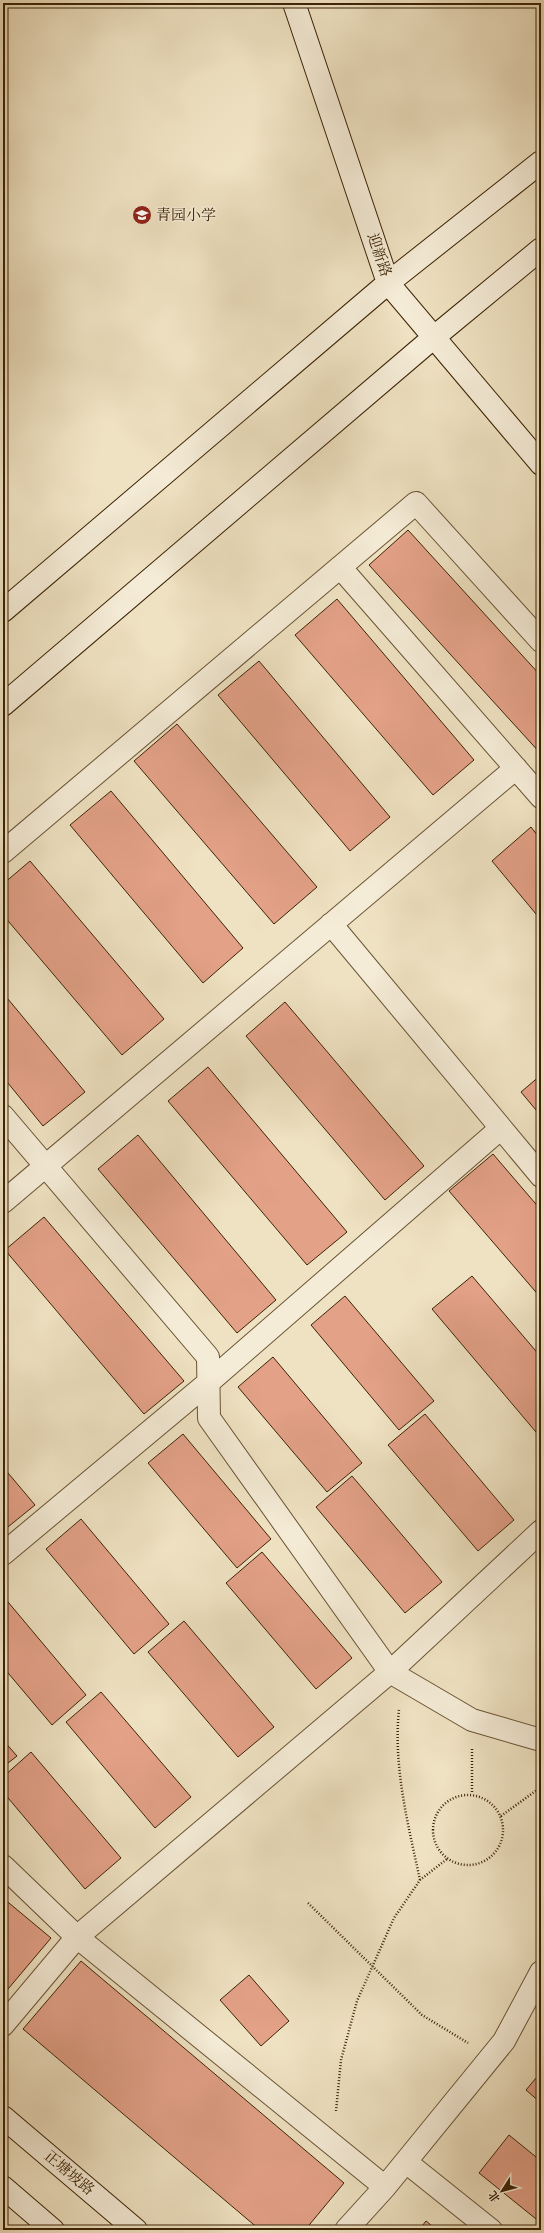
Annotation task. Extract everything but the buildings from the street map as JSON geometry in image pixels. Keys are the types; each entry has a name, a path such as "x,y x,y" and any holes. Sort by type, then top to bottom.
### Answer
{"street":[{"name":"迎新路","path":"294,3 388,283 541,464"},
{"path":"3,611 388,283 541,162"},
{"path":"3,705 434,338 541,249"},
{"path":"3,852 416,503 541,641"},
{"path":"340,567 541,797"},
{"path":"3,1202 516,768"},
{"path":"331,924 500,1129 541,1176"},
{"path":"3,1116 208,1356 209,1418 396,1676 472,1720 541,1740"},
{"path":"3,1554 209,1382 500,1129"},
{"path":"3,2025 77,1937 396,1676 541,1531"},
{"path":"3,1866 77,1937 385,2187"},
{"path":"346,2230 406,2162 504,2040 541,1972"},
{"name":"正塘坡路","path":"3,2117 136,2230"},
{"path":"406,2162 491,2230"},
{"path":"3,2187 53,2230"}],"path":[{"path":"396,1676 397,1728 403,1792 420,1880"},
{"path":"472,1720 472,1794"},
{"path":"501,1816 541,1787"},
{"path":"472,1794 490,1802 501,1816 504,1834 497,1851 483,1863 464,1866 447,1859 436,1844 433,1826 439,1809 454,1797 472,1794"},
{"path":"337,2148 336,2103 342,2060 357,2001 394,1918 420,1880 447,1859"},
{"path":"308,1903 373,1965 422,2015 491,2057"}],"place":[{"name":"青园小学","path":"142,215"}]}
